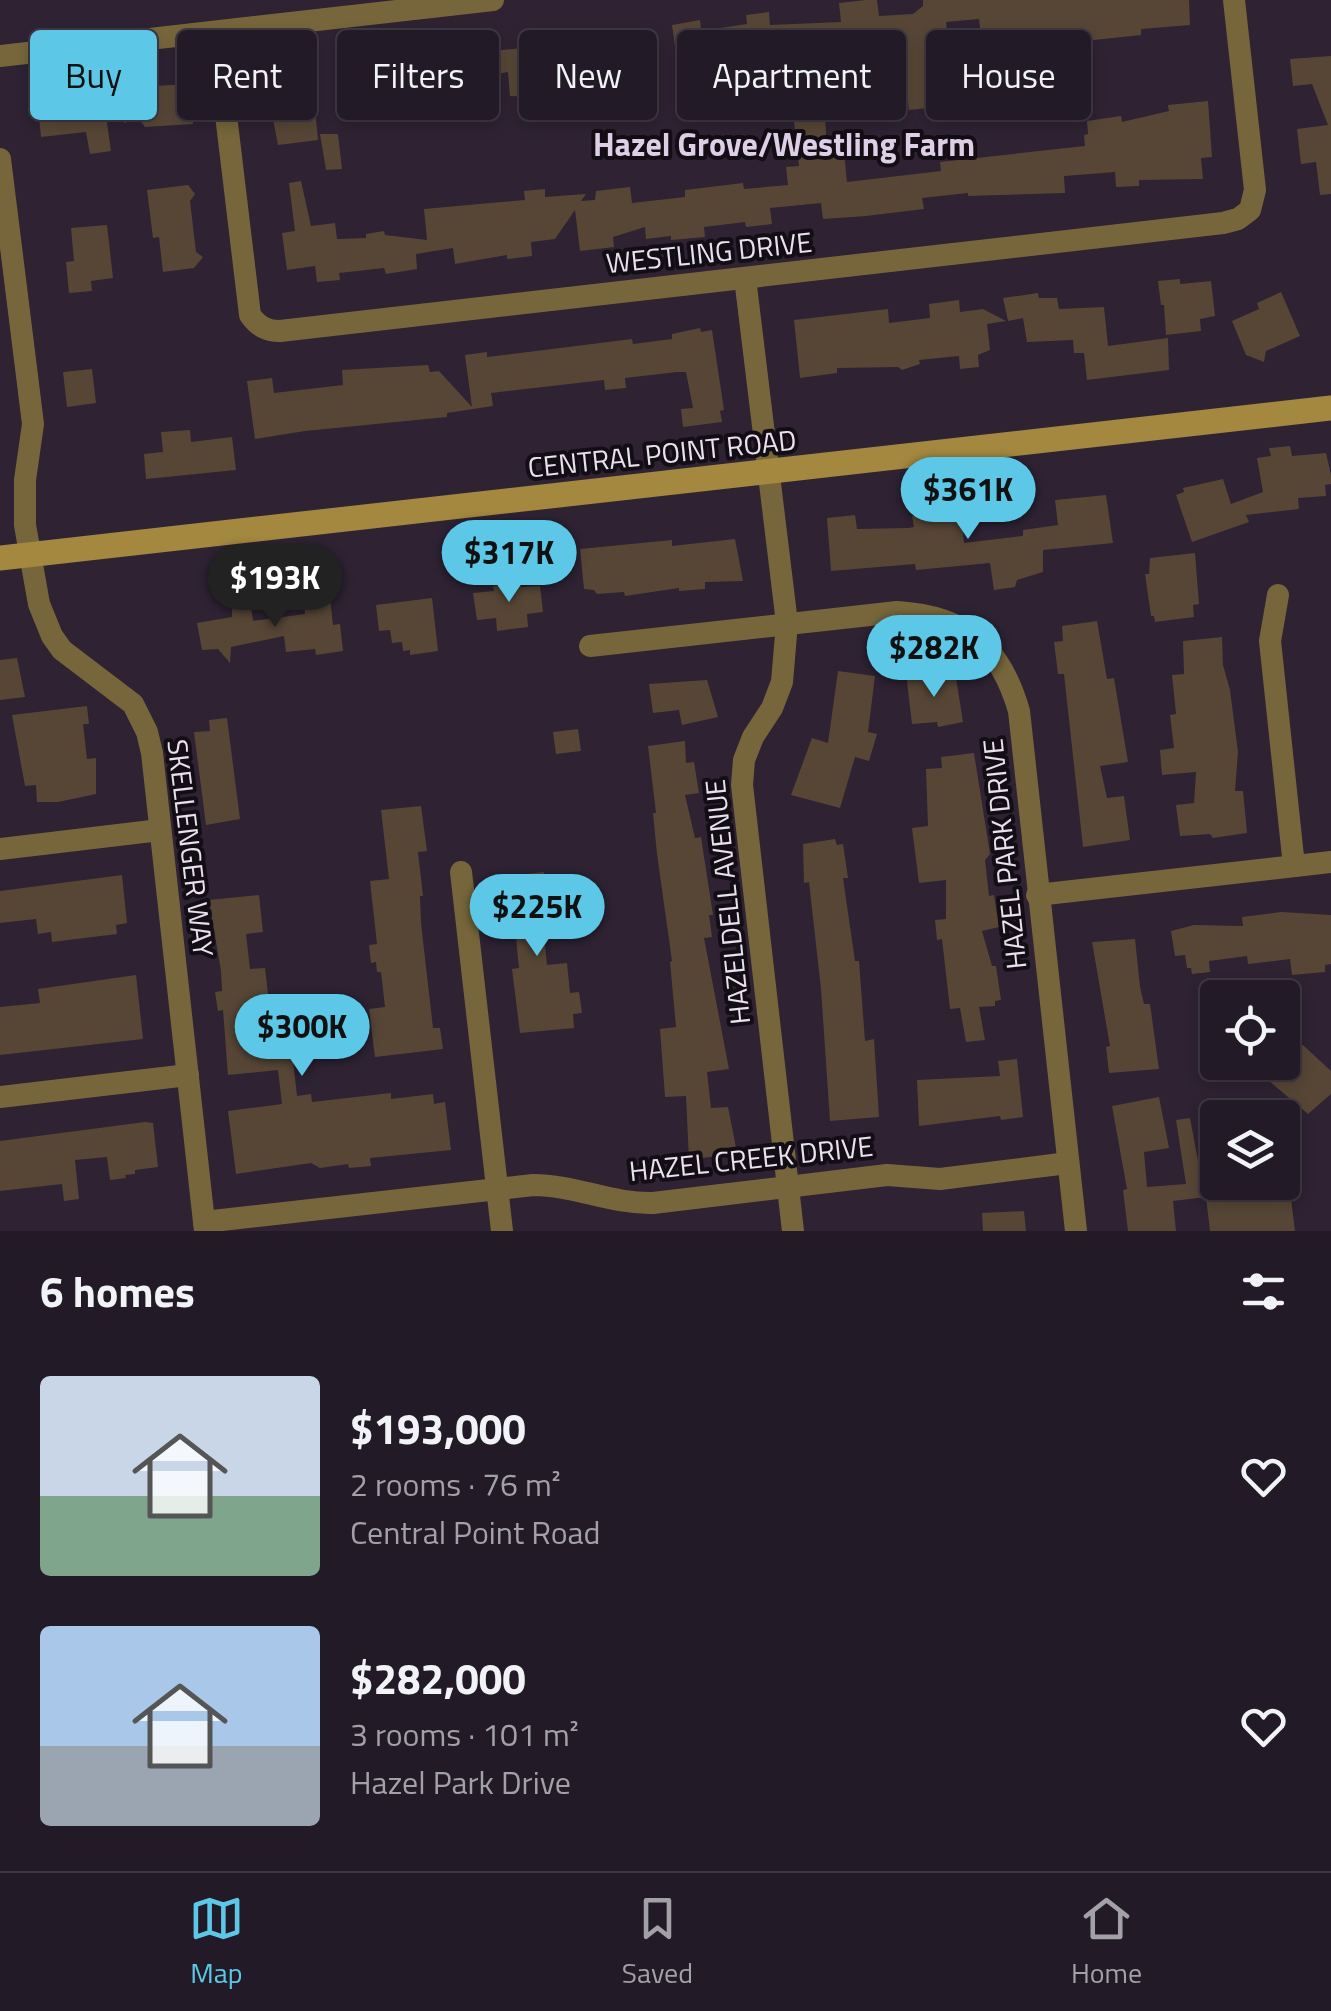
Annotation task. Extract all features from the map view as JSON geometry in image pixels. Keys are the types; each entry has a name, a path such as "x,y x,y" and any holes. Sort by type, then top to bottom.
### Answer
{"street":[{"path":"233,30 494,0"},
{"name":"WESTLING DRIVE","path":"227,120 250,315 269,330 745,278 1238,219 1250,210 1255,190 1234,0"},
{"path":"0,56 177,36"},
{"name":"SKELLENGER WAY","path":"0,160 33,424 25,480 28,555 38,604 52,636 74,662 123,694 141,718 152,753 204,1227"},
{"name":"HAZELDELL AVENUE","path":"745,278 787,623 782,682 772,708 752,738 744,760 742,785 793,1231"},
{"name":"CENTRAL POINT ROAD","path":"0,558 1331,408"},
{"path":"1278,595 1270,641 1294,866"},
{"name":"HAZEL PARK DRIVE","path":"590,646 896,612 929,614 978,639 996,658 1010,682 1019,712 1076,1231"},
{"path":"0,849 160,830"},
{"path":"1037,895 1331,862"},
{"path":"461,872 502,1231"},
{"path":"0,1097 188,1075"},
{"name":"HAZEL CREEK DRIVE","path":"204,1227 497,1188 568,1186 622,1202 653,1203 887,1175 940,1178 1068,1163"}],"building":[{"path":"877,0 879,16 913,14 923,6 923,0 1189,0 1190,25 1141,29 1141,35 1091,40 1091,30 980,30 979,19 946,22 947,30 926,30 926,108 909,110 906,30 708,30 747,24 746,15 769,12 770,25 841,22 839,3"},
{"path":"700,20 701,30 677,30 677,60 672,25"},
{"path":"519,48 519,96 510,96 508,72 499,74 499,50"},
{"path":"1331,56 1331,194 1320,195 1316,162 1301,164 1297,129 1328,125 1312,84 1293,86 1290,59"},
{"path":"177,85 177,120 193,120 193,124 145,127 140,120 157,120 157,86"},
{"path":"1208,101 1212,157 1201,158 1203,179 1139,180 1139,186 1116,187 1115,172 1064,176 1065,193 968,193 922,198 924,209 823,219 821,203 770,208 772,224 746,227 745,222 704,227 705,237 671,240 671,236 646,239 645,227 613,237 614,247 580,251 575,210 555,239 531,242 532,256 507,259 507,255 455,264 453,248 416,254 417,269 386,274 384,268 339,273 340,280 317,282 315,266 287,270 282,233 295,231 289,183 301,181 311,226 335,223 337,239 366,238 366,234 384,231 385,235 427,240 424,209 525,200 524,191 545,189 545,197 586,194 581,201 595,200 596,191 630,187 632,203 685,197 685,190 743,183 744,189 788,185 786,167 799,166 794,121 825,120 827,155 844,153 847,182 941,171 940,162 1085,146 1087,121 1121,116 1122,122 1169,111 1168,105"},
{"path":"39,120 107,120 111,151 90,154 86,132 41,137"},
{"path":"273,120 316,120 318,140 278,145"},
{"path":"320,134 338,134 342,169 326,170"},
{"path":"188,185 195,194 190,201 196,252 203,257 194,268 163,272 159,237 153,238 147,190"},
{"path":"107,225 113,278 91,281 92,291 69,293 66,262 74,261 71,228"},
{"path":"1180,279 1180,284 1211,281 1215,316 1200,319 1201,331 1166,335 1158,281"},
{"path":"1281,292 1300,336 1266,351 1264,362 1246,355 1232,321 1259,309 1257,303"},
{"path":"1038,293 1039,298 1057,298 1059,309 1104,307 1108,346 1168,338 1169,370 1087,380 1084,353 1074,353 1073,340 1027,342 1023,318 1008,321 1003,298"},
{"path":"959,300 960,312 983,309 1006,321 987,324 990,350 978,355 979,367 960,369 959,356 919,360 920,364 902,370 837,368 837,373 800,378 794,320 888,309 889,323 930,318 929,304"},
{"path":"700,328 701,332 712,330 724,410 720,411 722,422 683,427 681,409 693,408 686,372 677,372 625,378 626,388 605,390 604,380 491,393 493,406 447,413 447,417 255,439 247,381 272,378 274,393 343,385 342,370 428,365 430,372 439,371 472,407 465,355 487,352 487,357 632,339 633,344 672,339 672,334"},
{"path":"92,369 96,403 67,407 63,372"},
{"path":"190,430 191,442 232,437 236,470 146,479 144,454 163,452 161,432"},
{"path":"1290,446 1292,456 1326,453 1331,484 1325,485 1326,496 1298,498 1299,509 1246,515 1249,522 1192,542 1176,495 1184,492 1183,488 1223,479 1231,504 1263,492 1257,458 1271,456 1269,448"},
{"path":"1106,495 1113,543 1043,550 1043,572 1017,580 1015,587 994,590 990,563 916,570 915,564 831,571 827,518 855,515 857,529 909,528 914,527 912,516 961,513 964,543 1023,536 1023,530 1058,525 1055,500"},
{"path":"735,539 743,581 705,582 705,589 679,588 625,596 624,592 597,594 584,589 580,549 672,540 672,546"},
{"path":"1195,553 1199,604 1193,605 1194,617 1155,622 1145,574 1149,574 1150,558"},
{"path":"520,583 521,587 540,586 543,612 527,614 528,627 497,631 496,618 477,620 473,593"},
{"path":"330,598 333,625 340,624 343,651 316,655 315,649 286,652 284,636 231,647 230,663 218,649 202,650 197,623 232,617 232,603 250,599 253,621 305,614 304,602"},
{"path":"432,598 438,651 410,655 410,650 403,651 402,642 392,643 390,630 379,631 376,605"},
{"path":"1097,621 1107,679 1114,678 1128,762 1100,766 1107,798 1124,796 1130,840 1083,847 1064,674 1058,674 1054,642 1063,641 1062,626"},
{"path":"1222,637 1238,752 1235,791 1243,791 1247,833 1213,838 1210,834 1180,836 1176,805 1194,803 1196,772 1162,775 1160,750 1174,748 1170,715 1176,714 1172,675 1184,674 1183,641"},
{"path":"17,658 25,697 0,700 0,660"},
{"path":"838,671 875,676 868,732 877,734 869,761 855,757 840,808 791,795 812,738 828,743"},
{"path":"926,671 929,679 956,678 963,722 938,727 937,722 912,724 906,673"},
{"path":"707,680 718,717 682,725 679,710 653,713 649,684"},
{"path":"87,706 89,724 83,724 87,759 96,758 96,794 37,802 36,785 25,786 12,715"},
{"path":"227,718 240,819 206,825 194,732 210,731 209,720"},
{"path":"578,729 581,751 556,754 553,732"},
{"path":"685,741 686,763 694,762 699,793 685,795 695,838 701,837 713,915 709,915 712,937 704,938 729,1069 707,1072 711,1108 728,1107 737,1153 689,1160 686,1096 665,1097 660,1029 676,1027 648,746"},
{"path":"974,753 990,854 985,860 989,896 994,895 999,927 982,931 992,966 996,966 1001,1000 995,1001 995,1006 979,1007 985,1040 966,1042 960,1008 950,1009 942,939 937,940 935,920 946,919 946,880 919,883 912,828 928,826 926,769 942,768 941,757"},
{"path":"421,806 427,851 418,852 423,896 421,923 433,1028 440,1028 443,1049 375,1057 369,1009 385,1007 381,972 377,972 376,962 371,963 369,945 377,944 370,881 389,879 381,810"},
{"path":"835,839 837,845 843,844 848,878 843,878 855,961 859,961 865,1041 874,1039 879,1117 830,1121 821,989 809,882 804,883 803,844"},
{"path":"544,872 550,923 543,924 547,965 567,963 570,993 579,992 582,1013 573,1014 574,1028 520,1033 512,969 519,968 513,909 502,911 499,877"},
{"path":"122,875 127,923 116,925 117,934 52,942 51,932 38,934 36,919 0,923 0,891"},
{"path":"259,895 263,932 246,934 250,969 265,968 275,1054 292,1052 297,1096 311,1094 312,1102 391,1093 391,1099 433,1094 434,1104 445,1102 451,1150 370,1158 371,1166 320,1168 311,1163 236,1174 228,1111 282,1104 278,1070 228,1075 223,1010 218,1011 215,992 222,991 221,971 209,900"},
{"path":"1281,912 1331,915 1331,964 1325,965 1325,972 1292,975 1290,959 1248,964 1247,956 1209,961 1210,972 1192,974 1185,955 1175,956 1171,931 1194,925 1243,926 1242,917"},
{"path":"1135,939 1140,987 1144,1004 1150,1004 1159,1069 1109,1073 1106,1047 1110,1046 1092,942"},
{"path":"136,975 143,1039 0,1055 0,1007 40,1003 38,989"},
{"path":"1303,1045 1331,1071 1331,1094 1308,1114 1300,1107 1300,1100 1291,1100 1269,1081 1300,1080"},
{"path":"1017,1059 1023,1117 919,1126 917,1080 1000,1076 998,1061"},
{"path":"1159,1097 1169,1148 1144,1152 1147,1187 1186,1184 1176,1120 1190,1118 1200,1171 1200,1198 1173,1201 1176,1231 1128,1231 1123,1190 1127,1189 1112,1106"},
{"path":"153,1123 158,1167 135,1170 126,1178 110,1180 107,1157 75,1160 79,1199 64,1201 62,1184 0,1191 0,1141"},
{"path":"1206,1200 1291,1200 1295,1231 1210,1231"},
{"path":"1024,1211 1026,1231 983,1231 982,1213"}],"district":[{"name":"Hazel Grove/Westling Farm","path":"784,144"}]}
